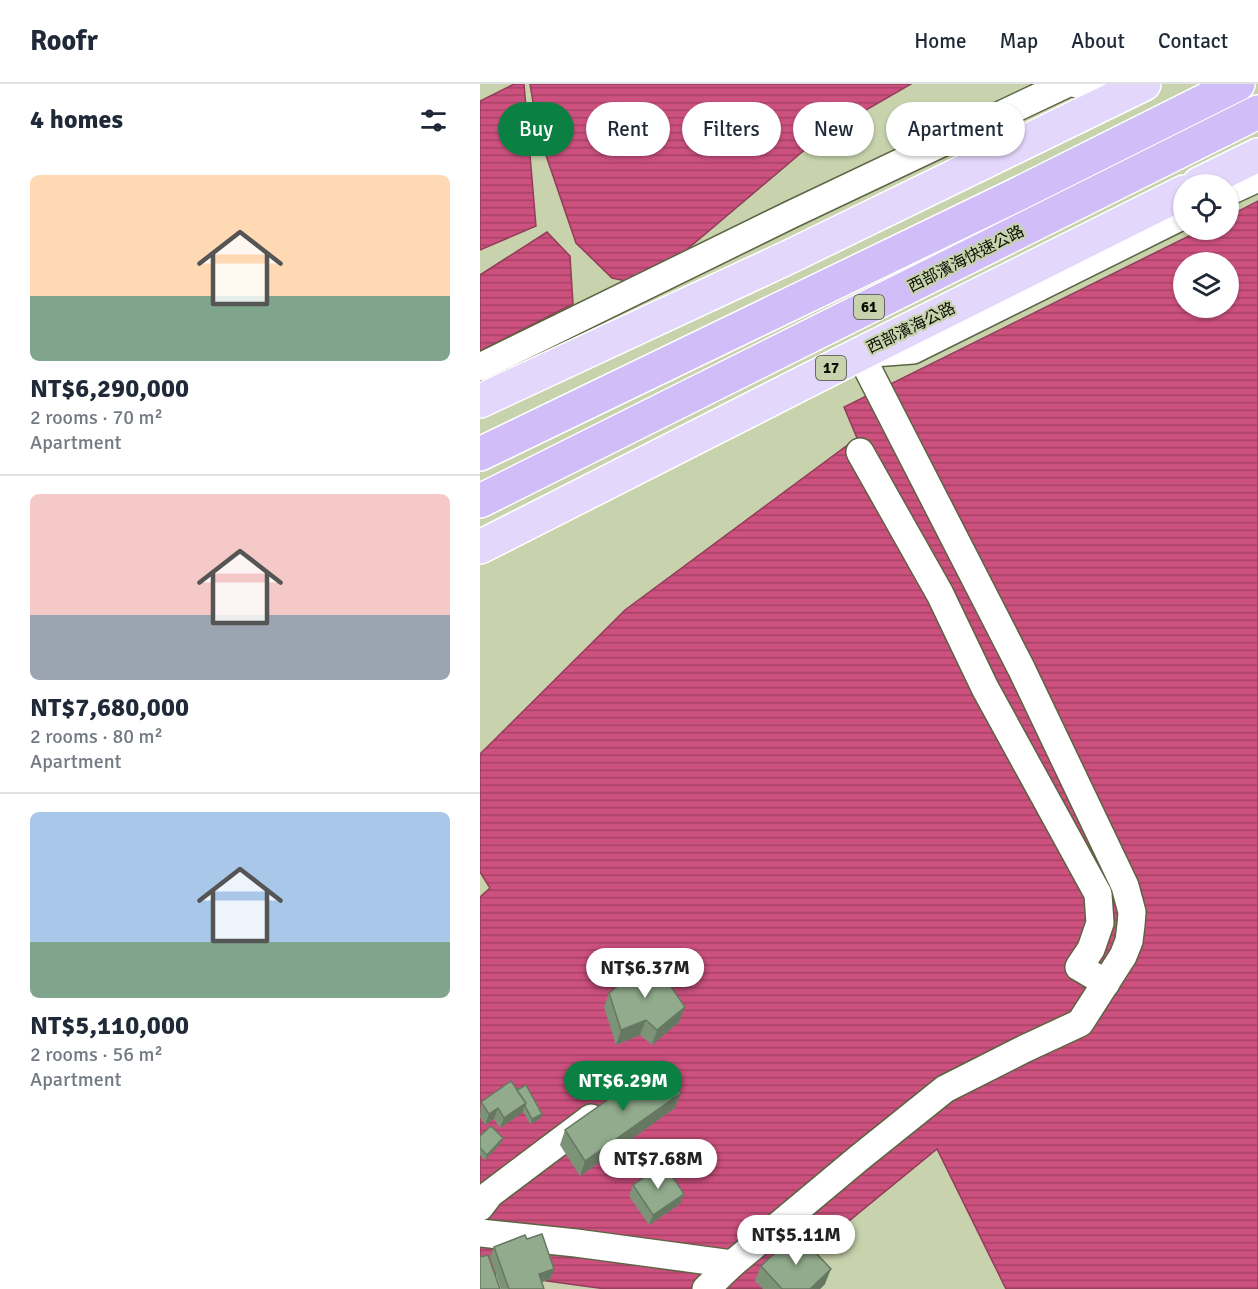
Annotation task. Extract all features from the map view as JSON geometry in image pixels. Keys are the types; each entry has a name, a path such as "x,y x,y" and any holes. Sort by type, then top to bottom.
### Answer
{"highway":[{"name":"61","path":"480,454 1020,194 1238,84"},
{"name":"西部濱海快速公路","path":"480,501 1258,112"}],"main road":[{"path":"480,401 799,252 1139,85"},
{"path":"1219,174 1258,155"},
{"name":"西部濱海公路","path":"480,547 1173,198"}],"street":[{"path":"1025,103 1066,84"},
{"path":"1077,84 1139,85"},
{"path":"480,367 914,156"},
{"path":"940,156 951,178"},
{"path":"1239,187 1258,178"},
{"path":"782,219 799,252"},
{"path":"1094,987 1079,967 1091,950 1100,923 1098,894 1000,680 954,588 860,354 913,350 1173,220"},
{"path":"593,312 608,341"},
{"path":"706,1289 732,1264 945,1089 1080,1023 1094,987 1123,956 1129,941 1132,919 1125,886 1000,680 954,588 860,452"},
{"path":"480,1207 490,1194 614,1100"},
{"path":"480,1233 732,1264"}],"shaded area":[{"path":"514,84 524,84 526,102 498,102 498,156 530,156 536,226 480,250 480,101"},
{"path":"530,84 911,84 874,105 874,102 793,102 793,156 797,156 645,285 612,278 576,243 546,156 574,156 574,102 533,102"},
{"path":"1258,201 1258,1289 1006,1289 937,1149 766,1289 606,1289 480,1272 480,897 490,888 480,872 480,754 625,610 857,438 844,407 1181,240 1239,240 1239,211"},
{"path":"547,232 570,256 573,304 480,351 480,275"}],"building":[{"path":"652,959 685,1007 657,1030 646,1020 621,1030 609,993"},
{"path":"660,1063 681,1093 585,1161 565,1130"},
{"path":"511,1081 526,1103 504,1118 498,1108 489,1114 481,1102"},
{"path":"526,1085 542,1114 532,1119 525,1106 526,1103 517,1090"},
{"path":"491,1126 503,1138 487,1155 480,1148 480,1136"},
{"path":"664,1164 684,1194 653,1215 633,1185"},
{"path":"797,1233 831,1269 810,1289 782,1289 761,1266"},
{"path":"542,1234 554,1269 539,1274 544,1289 509,1289 494,1247 525,1235 527,1239"},
{"path":"488,1255 500,1289 480,1289 480,1257"}]}
